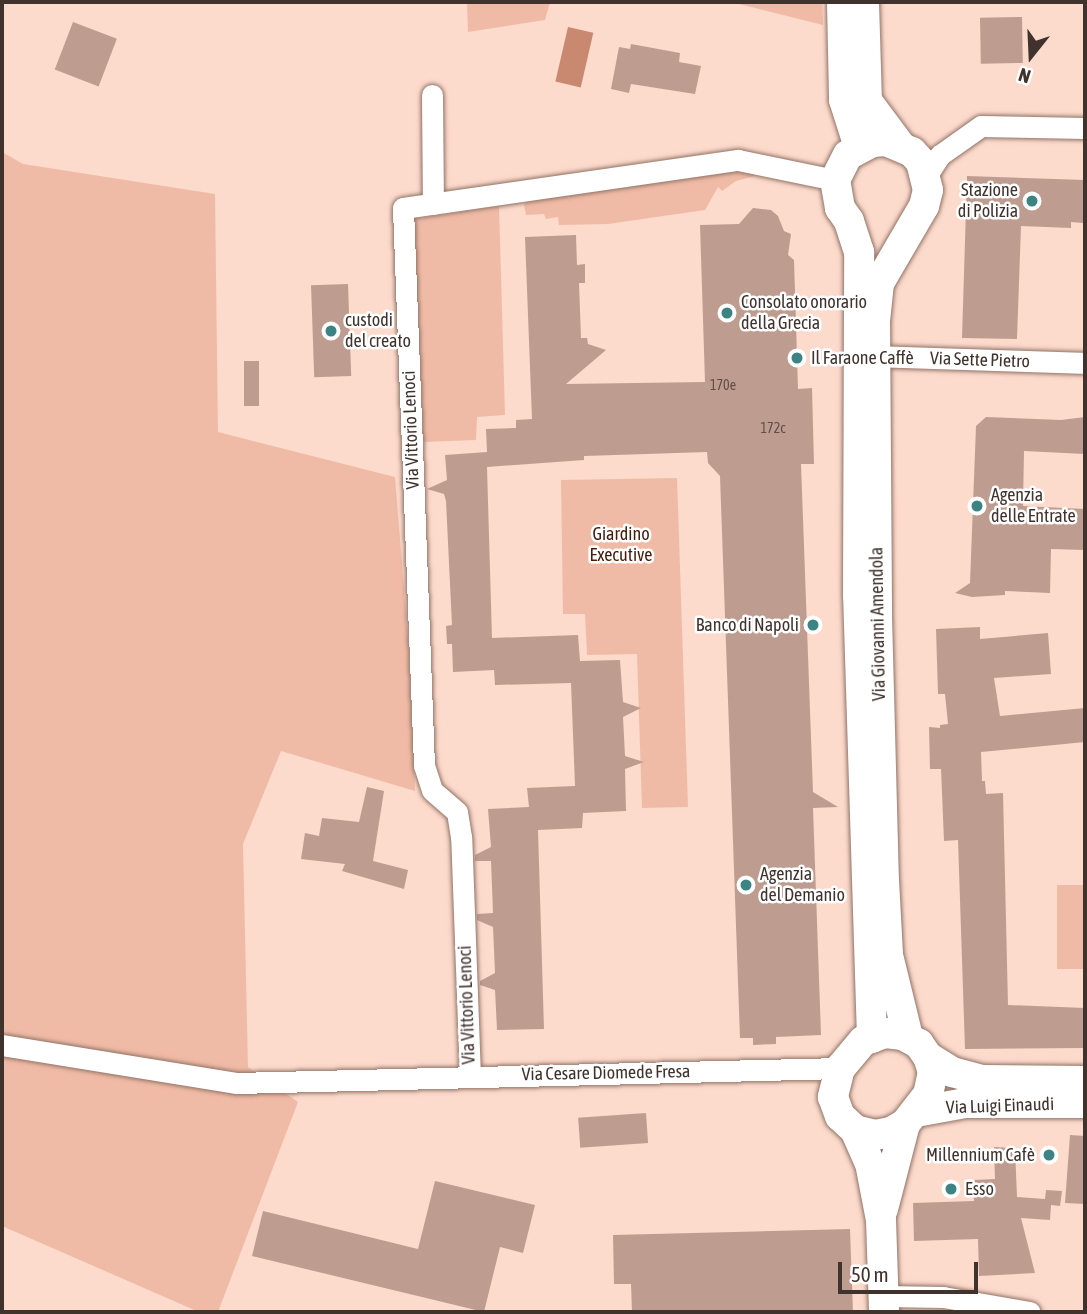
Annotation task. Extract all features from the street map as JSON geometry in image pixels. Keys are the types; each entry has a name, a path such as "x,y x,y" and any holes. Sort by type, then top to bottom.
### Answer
{"main road":[{"path":"842,2 844,100 859,146"},
{"path":"864,2 867,102 900,144 912,152 927,175"},
{"path":"835,180 848,155 859,146 872,142 900,144"},
{"name":"Via Giovanni Amendola","path":"881,1220 910,1118 929,1095 932,1084 888,955 877,616 875,356 879,284 925,206 927,175"},
{"name":"Via Giovanni Amendola","path":"835,180 840,208 849,221 859,252 858,595 872,1038"},
{"path":"849,221 862,230 877,234 891,233 916,219"},
{"path":"840,1068 863,1041 886,1033 918,1047"},
{"name":"Via Luigi Einaudi","path":"918,1047 952,1072 981,1080 1085,1082"},
{"name":"Via Giovanni Amendola","path":"840,1068 833,1097 840,1116 855,1130 870,1163 881,1220 883,1304"},
{"name":"Via Luigi Einaudi","path":"910,1118 965,1103 1085,1103"},
{"path":"855,1130 875,1135 891,1132 910,1118"}],"street":[{"path":"432,95 433,204"},
{"path":"927,175 940,155 981,126 1085,128"},
{"name":"Via Vittorio Lenoci","path":"470,1077 461,837 457,812 432,790 424,765 403,208 738,160 835,180"},
{"name":"Via Sette Pietro","path":"875,356 1085,363"},
{"name":"Via Cesare Diomede Fresa","path":"2,1045 236,1083 840,1068"},
{"path":"883,1304 943,1297 1030,1312"}],"green space":[{"path":"467,2 550,2 545,20 468,32"},
{"path":"731,2 822,2 823,25"},
{"path":"2,152 23,164 215,194 218,432 395,477 409,651 415,791 281,751 243,844 248,1067 298,1102 218,1312 199,1312 2,1226"},
{"path":"724,171 755,171 755,176 736,181 722,191 718,187 705,210 608,224 559,225 558,217 546,219 544,214 526,215 524,205 528,200"},
{"path":"499,206 505,415 477,417 476,440 423,442 414,219"},
{"name":"Giardino Executive","path":"677,478 688,807 642,808 637,654 587,655 585,614 563,614 561,480"},
{"path":"1057,885 1085,885 1085,969 1057,969"}],"shaded area":[{"path":"568,27 593,33 581,87 555,82"}],"building":[{"path":"1022,17 1023,63 981,64 980,18"},
{"path":"73,22 117,39 99,86 55,70"},
{"path":"631,44 680,53 679,62 701,66 695,94 631,84 629,93 611,89 619,47 630,49"},
{"path":"967,176 1085,180 1083,223 1071,222 1071,228 1021,226 1017,339 962,338"},
{"path":"753,208 771,210 778,216 784,231 791,234 788,255 794,260 798,389 812,388 814,464 801,464 813,792 838,807 813,808 821,1035 776,1037 776,1044 753,1045 753,1038 740,1038 720,476 708,463 707,452 584,456 584,460 487,467 492,638 578,635 580,661 620,660 623,702 641,708 623,717 625,756 644,762 625,769 626,811 583,813 582,828 538,830 544,1029 497,1030 495,990 480,985 480,981 495,973 493,927 477,920 477,914 493,913 491,861 475,861 475,855 491,847 488,809 529,807 527,788 575,786 571,683 495,685 494,670 453,672 452,644 447,644 446,626 452,625 446,501 444,494 427,489 447,480 445,455 487,452 486,429 516,428 516,420 532,419 525,237 576,235 577,265 585,264 585,283 579,283 581,338 587,338 588,344 606,350 566,384 705,382 700,225 739,224"},
{"name":"custodi del creato","path":"348,284 351,376 314,377 311,285"},
{"path":"244,361 259,361 259,406 244,406"},
{"path":"986,417 1061,420 1085,417 1085,454 1024,451 1023,506 1085,509 1085,550 1051,549 1050,593 1005,591 1005,595 972,597 955,593 970,583 976,426"},
{"path":"980,627 980,639 1048,633 1051,674 994,678 1000,716 1085,708 1085,742 981,752 982,781 985,781 986,794 1003,793 1008,1005 1085,1008 1085,1048 965,1049 958,840 944,841 941,769 930,769 929,727 940,728 940,725 948,724 945,694 938,694 936,629"},
{"path":"367,787 384,791 373,861 408,870 404,889 342,871 345,864 301,859 305,833 319,836 322,818 359,822"},
{"path":"646,1113 648,1143 580,1148 578,1118"},
{"path":"1070,1135 1085,1136 1085,1204 1065,1203"},
{"path":"994,1147 1015,1148 1017,1197 1045,1199 1046,1190 1062,1191 1060,1206 1051,1205 1050,1220 1021,1218 1035,1273 979,1276 978,1239 914,1241 913,1203 974,1201 973,1180 995,1179"},
{"path":"435,1181 535,1205 523,1253 500,1247 484,1312 252,1256 263,1211 418,1249"},
{"path":"850,1229 853,1312 632,1312 631,1284 614,1284 613,1235"}],"place":[{"name":"Stazione di Polizia","path":"1032,201"},
{"name":"Consolato onorario della Grecia","path":"727,313"},
{"name":"custodi del creato","path":"331,331"},
{"name":"Il Faraone Caffè","path":"797,358"},
{"name":"Agenzia delle Entrate","path":"977,506"},
{"name":"Banco di Napoli","path":"813,625"},
{"name":"Agenzia del Demanio","path":"746,885"},
{"name":"Millennium Cafè","path":"1049,1155"},
{"name":"Esso","path":"951,1189"}]}
